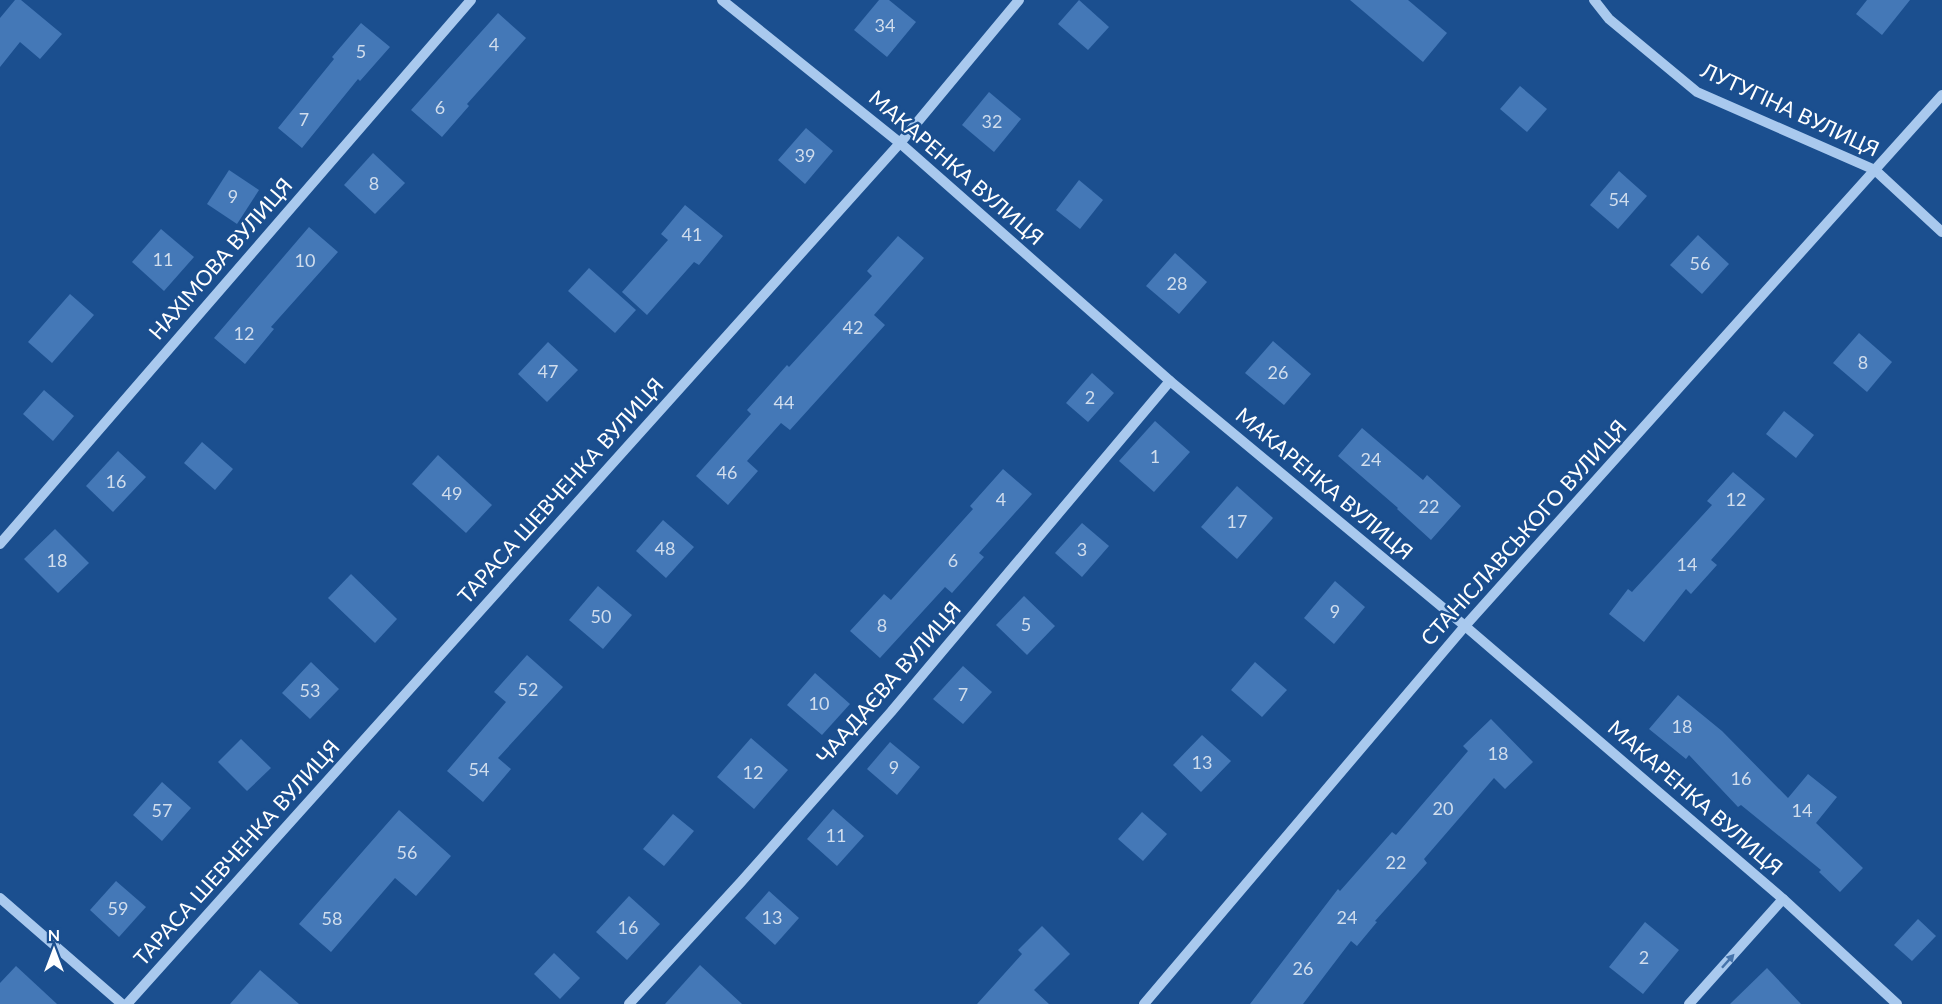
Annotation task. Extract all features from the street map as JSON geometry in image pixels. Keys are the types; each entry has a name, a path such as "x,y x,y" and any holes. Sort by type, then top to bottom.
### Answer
{"street":[{"name":"НАХІМОВА ВУЛИЦЯ","path":"0,544 471,0"},
{"name":"МАКАРЕНКА ВУЛИЦЯ","path":"722,0 900,143 1170,381 1465,626 1783,899 1897,1004"},
{"name":"ТАРАСА ШЕВЧЕНКА ВУЛИЦЯ","path":"127,1004 900,143 1019,0"},
{"name":"ЛУТУГІНА ВУЛИЦЯ","path":"1594,0 1609,19 1697,92 1875,170 1942,232"},
{"name":"СТАНІСЛАВСЬКОГО ВУЛИЦЯ","path":"1144,1004 1465,626 1942,95"},
{"name":"ЧААДАЄВА ВУЛИЦЯ","path":"629,1004 741,882 891,711 1170,381"},
{"path":"0,898 122,1004"},
{"path":"1689,1004 1783,899"}],"building":[{"path":"15,0 21,0 62,34 40,59 20,42 0,67 0,18"},
{"path":"879,0 889,0 916,22 887,57 854,30"},
{"path":"1079,0 1109,27 1088,50 1058,24"},
{"path":"1350,0 1408,0 1447,33 1423,62"},
{"path":"1867,0 1910,0 1882,35 1856,14"},
{"path":"498,13 526,38 467,104 469,106 442,137 411,110"},
{"path":"361,23 390,47 360,81 358,79 302,148 278,128"},
{"path":"1520,86 1547,109 1527,132 1500,109"},
{"path":"989,92 1021,119 994,152 962,125"},
{"path":"806,128 833,151 805,184 778,160"},
{"path":"373,153 405,183 375,214 344,185"},
{"path":"229,170 259,190 237,224 207,204"},
{"path":"1619,171 1647,196 1618,229 1590,205"},
{"path":"1079,180 1103,200 1080,229 1056,210"},
{"path":"685,205 723,236 699,265 694,262 647,315 622,292 668,240 661,234"},
{"path":"309,227 338,252 271,327 274,329 245,364 214,338"},
{"path":"161,229 194,257 164,291 132,262"},
{"path":"1698,235 1729,264 1702,294 1670,265"},
{"path":"898,236 924,258 874,315 885,325 790,430 781,423 747,461 758,471 728,505 696,476 751,414 747,410 872,276 867,271"},
{"path":"1175,253 1207,282 1179,314 1146,286"},
{"path":"589,268 636,310 615,333 568,291"},
{"path":"70,294 94,315 52,363 28,342"},
{"path":"1859,333 1892,362 1867,392 1833,363"},
{"path":"1273,341 1311,374 1284,405 1245,373"},
{"path":"548,342 578,370 547,402 518,374"},
{"path":"1092,373 1114,393 1088,422 1066,403"},
{"path":"44,390 74,416 53,441 23,414"},
{"path":"1784,411 1814,435 1796,458 1766,434"},
{"path":"1155,421 1190,452 1154,492 1119,461"},
{"path":"1362,428 1423,480 1427,475 1461,506 1431,540 1338,456"},
{"path":"202,442 233,469 215,490 184,463"},
{"path":"118,451 146,477 113,512 86,486"},
{"path":"438,455 492,505 466,533 412,484"},
{"path":"1003,469 1032,494 979,553 984,557 952,593 945,587 880,658 850,631 884,594 891,600 973,509 970,506"},
{"path":"1733,472 1765,499 1711,560 1717,565 1691,594 1686,589 1644,642 1609,614 1628,589 1632,592 1712,505 1707,501"},
{"path":"1237,486 1273,518 1237,559 1201,527"},
{"path":"663,520 694,547 666,578 636,551"},
{"path":"1082,523 1109,546 1082,577 1055,553"},
{"path":"55,529 89,563 58,593 24,559"},
{"path":"351,574 397,619 375,643 328,598"},
{"path":"1335,581 1365,607 1334,644 1304,618"},
{"path":"598,586 632,615 603,649 569,620"},
{"path":"1024,596 1055,626 1027,655 996,625"},
{"path":"527,655 563,687 498,758 511,769 483,802 447,771 506,702 494,692"},
{"path":"311,662 339,689 310,719 282,693"},
{"path":"1255,662 1287,690 1262,717 1231,690"},
{"path":"963,666 992,692 963,724 933,699"},
{"path":"815,673 850,704 822,735 787,705"},
{"path":"1678,695 1722,731 1788,798 1808,774 1837,797 1816,823 1863,868 1840,892 1819,872 1821,870 1741,805 1738,807 1689,755 1686,759 1649,729"},
{"path":"1491,719 1533,762 1505,789 1494,778 1424,859 1427,863 1375,921 1377,922 1357,946 1351,941 1303,1004 1250,1004 1338,889 1340,891 1392,832 1396,835 1468,751 1463,746"},
{"path":"1202,735 1231,761 1201,792 1173,765"},
{"path":"751,738 788,770 754,809 717,777"},
{"path":"241,739 271,768 247,791 218,762"},
{"path":"890,742 920,767 897,795 867,769"},
{"path":"162,782 191,808 162,841 133,815"},
{"path":"833,809 864,836 837,866 807,839"},
{"path":"399,810 451,856 416,896 395,878 331,952 299,924"},
{"path":"1142,812 1167,834 1143,861 1118,839"},
{"path":"673,814 694,831 664,866 643,849"},
{"path":"116,881 146,907 119,937 90,910"},
{"path":"769,891 799,918 775,945 745,918"},
{"path":"629,896 660,924 627,960 596,932"},
{"path":"1918,919 1936,936 1912,961 1894,945"},
{"path":"1645,922 1679,950 1643,994 1609,967"},
{"path":"1042,926 1070,954 1034,990 1049,1004 977,1004 1022,954 1018,950"},
{"path":"554,953 580,978 560,999 534,974"},
{"path":"700,965 742,1004 665,1004"},
{"path":"16,966 57,1004 0,1004 0,983"},
{"path":"1767,968 1801,1004 1730,1004"},
{"path":"260,970 299,1004 230,1004"}]}
